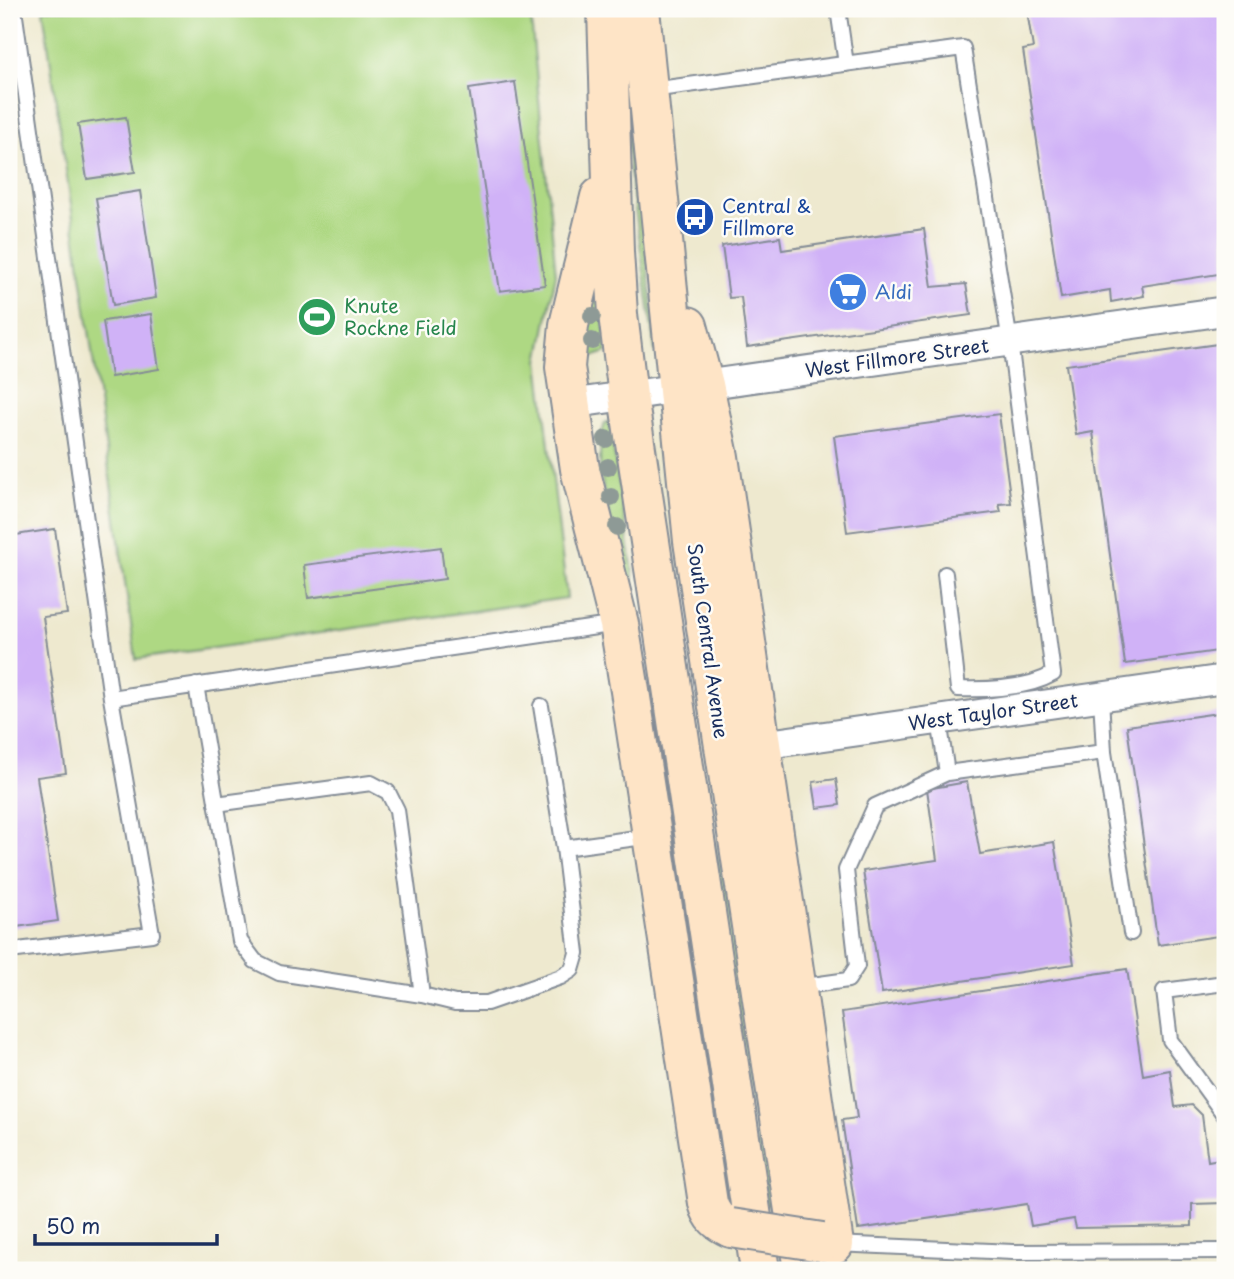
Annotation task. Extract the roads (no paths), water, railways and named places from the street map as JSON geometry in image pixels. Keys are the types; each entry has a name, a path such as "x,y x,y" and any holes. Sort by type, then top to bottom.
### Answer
{"main road":[{"path":"607,9 610,157 618,314 628,396 760,1270"},
{"path":"610,157 569,325 565,367 580,469 615,610 708,1203 711,1214 720,1223 731,1228 820,1252 796,987 761,745 719,457 690,387 660,223 640,9"},
{"name":"South Central Avenue","path":"690,387 702,610 820,1252"},
{"path":"615,610 657,589"}],"street":[{"name":"West Fillmore Street","path":"569,404 1225,311"},
{"name":"West Taylor Street","path":"761,745 1225,679"}],"lane":[{"path":"9,951 152,934 111,698 14,9"},
{"path":"838,9 846,64"},
{"path":"646,91 963,48 1010,342 1054,674 1042,680 986,690 958,689 945,574"},
{"path":"111,698 615,610"},
{"path":"196,685 240,941 255,961 279,973 422,995 455,1003 487,1003 561,977 572,970 578,953 541,706"},
{"path":"1101,697 1104,752 1131,933"},
{"path":"939,720 947,773"},
{"path":"796,987 848,980 857,966 846,870 875,806 947,773 1104,752"},
{"path":"216,804 371,783 387,792 397,810 422,995"},
{"path":"564,848 652,836"},
{"path":"1225,983 1164,991 1170,1040 1225,1116"},
{"path":"820,1252 1225,1251"}],"place":[{"name":"Central & Fillmore","path":"695,217"},
{"name":"Aldi","path":"848,292"},
{"name":"Knute Rockne Field","path":"317,317"}]}
